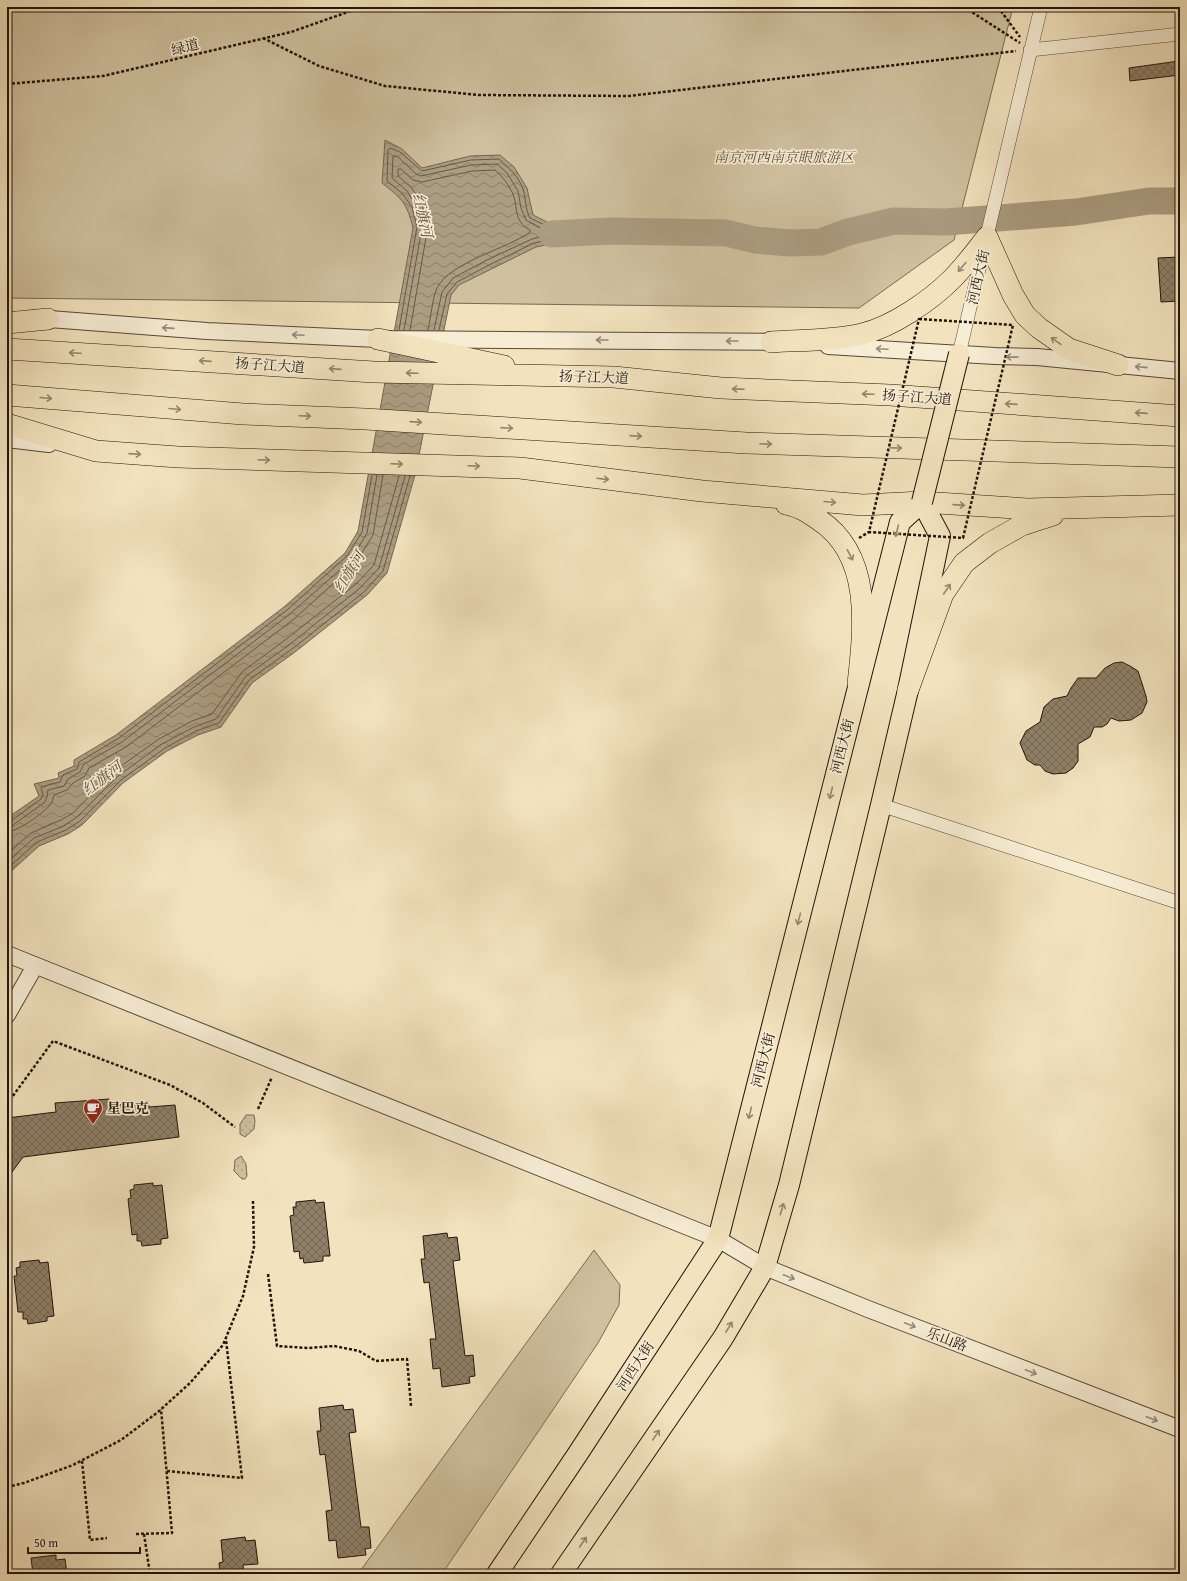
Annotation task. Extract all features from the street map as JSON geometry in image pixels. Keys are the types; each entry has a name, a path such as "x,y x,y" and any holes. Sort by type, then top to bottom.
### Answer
{"highway":[{"path":"770,342 816,340 862,334 893,323 922,304 951,279 988,236 1013,295 1025,315 1039,328 1069,349 1118,365"},
{"path":"7,323 48,319"},
{"path":"378,339 451,356"},
{"name":"扬子江大道","path":"7,349 374,372 451,356 548,376 614,377 721,388 890,395 1180,416"},
{"path":"7,395 243,414 365,418 746,443 1180,457"},
{"path":"7,424 96,451 178,457 520,468 702,492 863,505 922,502 1028,509 1180,505"},
{"path":"749,495 800,507 830,527 842,540 853,562 860,585 863,640 858,684"},
{"path":"908,690 943,594 964,564 990,543 1022,524 1086,507"}],"main road":[{"name":"河西大街","path":"497,1574 577,1455 718,1239 900,522 922,502 959,354"},
{"path":"561,1574 723,1338 765,1267 789,1185 881,805 908,690 940,536 922,502"}],"street":[{"name":"河西大街","path":"959,354 1041,7"},
{"path":"1030,50 1180,34"},
{"path":"7,315 207,331 378,339"},
{"path":"451,356 770,342 959,354 1037,357 1180,371"},
{"path":"7,439 96,451"},
{"path":"881,805 1180,903"},
{"name":"乐山路","path":"7,954 278,1064 718,1239 765,1267 868,1309 1180,1429"},
{"path":"7,1015 35,966"}],"path":[{"name":"绿道","path":"7,84 103,76 291,32 362,7"},
{"path":"964,7 1030,50"},
{"path":"998,7 1030,50"},
{"path":"263,38 319,66 385,86 479,95 629,96 1030,50"},
{"path":"7,1104 53,1041 170,1085 203,1103 235,1127"},
{"path":"258,1109 278,1064"},
{"path":"7,1487 24,1483 73,1465 121,1440 161,1409 190,1383 223,1345 243,1296 254,1248 253,1201"},
{"path":"268,1274 277,1346 308,1348 334,1346 359,1351 376,1362 407,1359 411,1406"},
{"path":"167,1472 242,1478 226,1339"},
{"path":"136,1534 172,1533 161,1409"},
{"path":"82,1460 90,1540 107,1538"},
{"path":"144,1534 150,1574"}],"green space":[{"name":"南京河西南京眼旅游区","path":"7,7 1013,7 954,240 859,308 7,298"},
{"path":"246,1115 254,1115 255,1121 254,1129 245,1137 240,1134 240,1124"},
{"path":"241,1156 246,1164 247,1176 245,1179 242,1179 234,1171 235,1160"},
{"path":"594,1250 620,1285 619,1305 598,1343 442,1574 358,1574"}],"water":[{"name":"红旗河","path":"385,140 402,149 422,168 470,156 500,155 514,167 527,188 533,215 553,225 589,225 586,240 560,242 536,247 459,285 451,295 415,475 387,573 367,595 295,652 252,683 221,727 198,735 167,751 123,783 82,825 68,834 39,846 7,875 7,818 39,796 34,784 59,778 58,773 74,766 74,760 116,735 284,607 345,553 358,531 413,228 403,202 382,183"}],"building":[{"path":"1179,61 1180,75 1130,81 1129,68"},
{"path":"1180,257 1180,301 1161,302 1158,258"},
{"path":"1122,662 1138,671 1147,702 1142,713 1131,720 1119,721 1111,718 1107,724 1102,727 1094,727 1090,737 1078,744 1078,761 1073,768 1066,773 1053,774 1045,771 1040,765 1035,765 1027,760 1020,743 1026,731 1040,722 1044,707 1053,699 1067,696 1078,678 1096,678 1105,668 1114,663"},
{"path":"109,1099 110,1106 148,1101 149,1107 175,1105 179,1137 23,1157 7,1179 7,1118 56,1112 55,1103"},
{"path":"153,1183 153,1186 162,1185 168,1238 161,1239 161,1244 142,1246 141,1241 137,1241 137,1234 132,1235 128,1199 131,1198 130,1190 134,1189 134,1185"},
{"path":"315,1200 316,1203 324,1202 330,1256 323,1256 323,1261 304,1263 303,1258 300,1259 299,1251 294,1252 290,1216 294,1215 293,1207 296,1207 296,1202"},
{"path":"447,1233 448,1238 457,1237 460,1260 453,1261 465,1356 473,1355 475,1376 469,1377 470,1383 442,1387 440,1368 433,1369 430,1339 436,1339 429,1282 424,1283 421,1259 425,1259 423,1236"},
{"path":"39,1260 40,1263 48,1262 54,1316 47,1317 47,1321 28,1324 27,1319 23,1319 23,1312 18,1312 14,1276 17,1276 16,1268 20,1267 20,1262"},
{"path":"343,1405 344,1410 353,1409 356,1432 349,1433 361,1527 369,1527 371,1548 365,1549 366,1555 338,1558 336,1540 329,1541 326,1511 332,1510 325,1454 320,1455 317,1431 321,1431 319,1408"},
{"path":"245,1537 246,1541 255,1540 258,1564 243,1565 244,1574 220,1574 219,1563 223,1562 221,1540"},
{"path":"56,1555 56,1560 65,1559 67,1574 33,1574 31,1558"}],"waterway":[{"path":"552,234 611,231 726,233 755,240 791,243 821,242 848,232 894,221 946,222 1076,212 1149,201 1180,201"}],"place":[{"name":"星巴克","path":"93,1125"}]}
